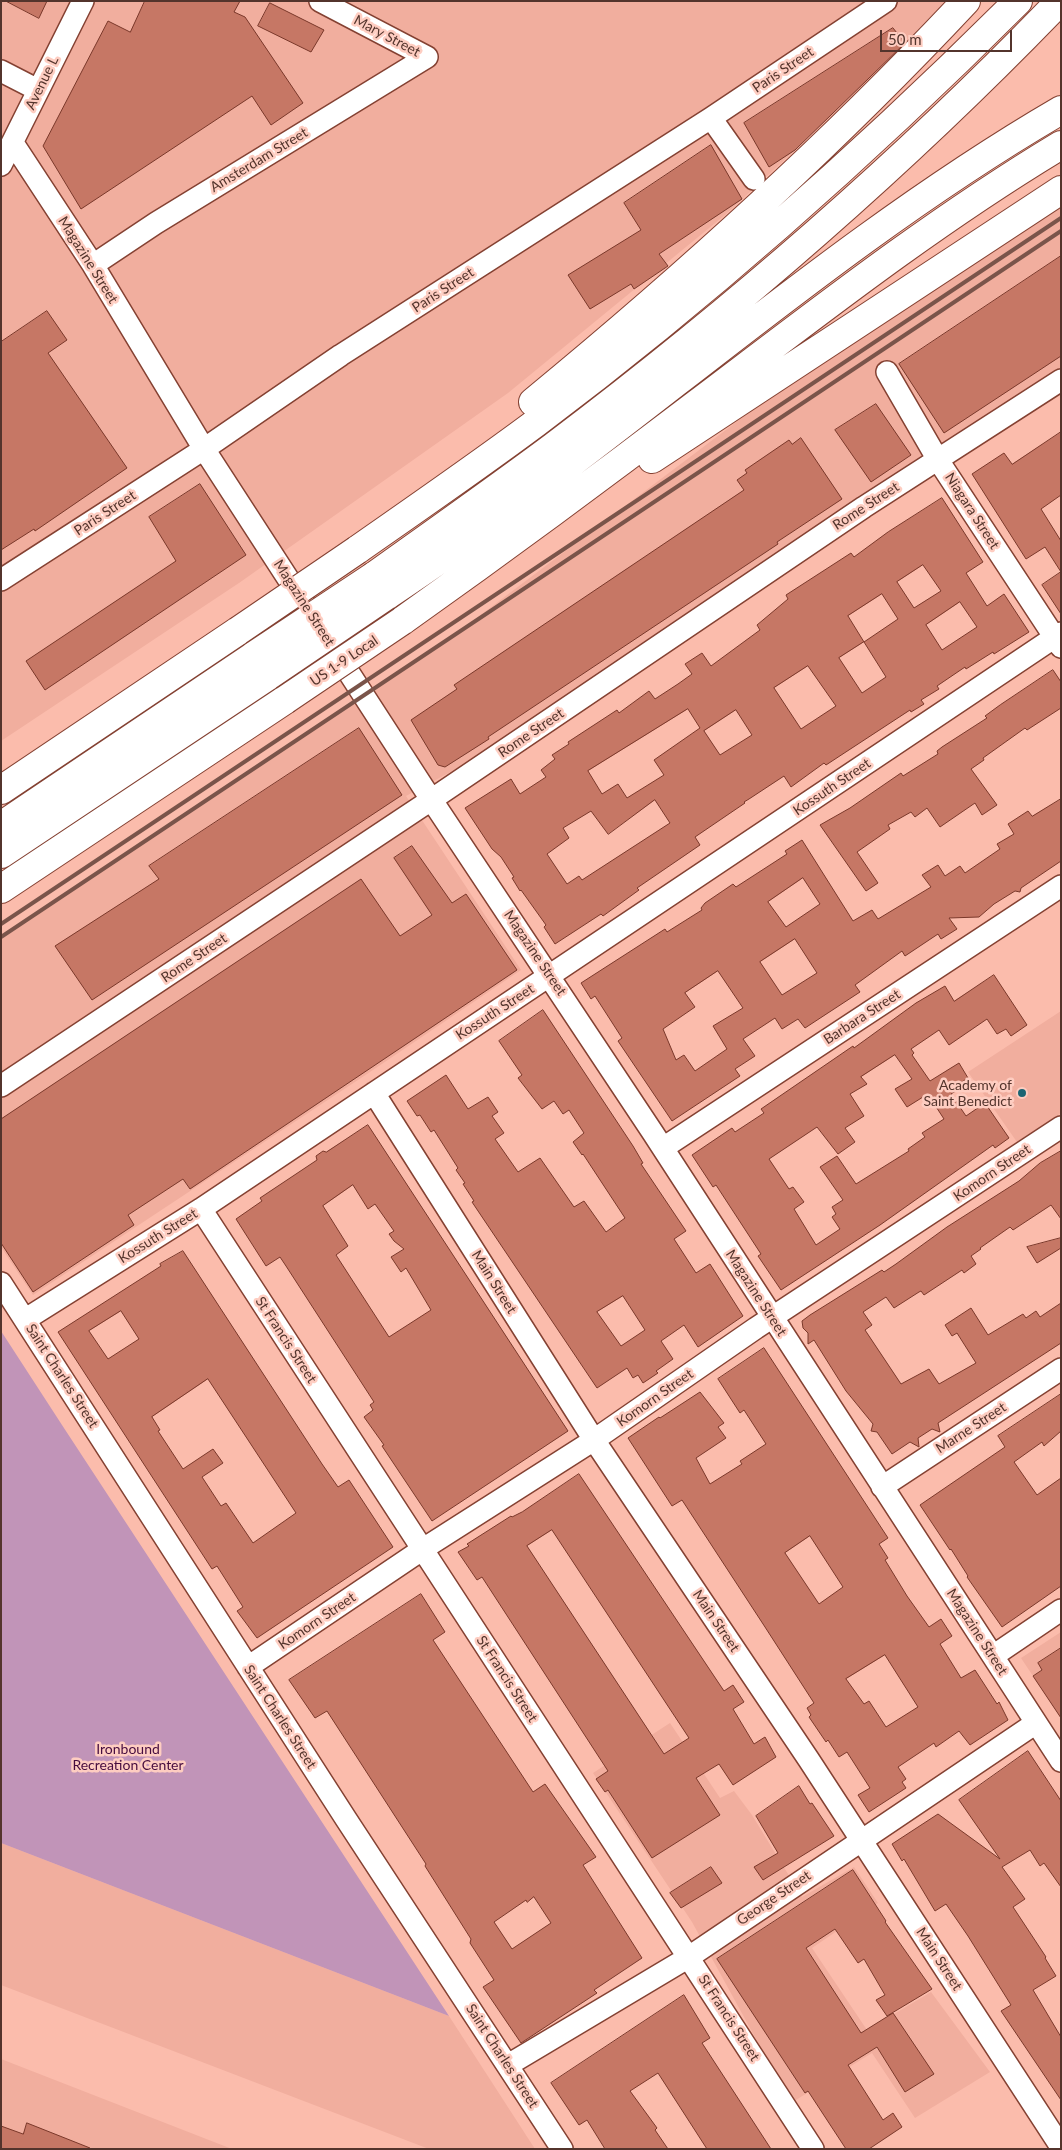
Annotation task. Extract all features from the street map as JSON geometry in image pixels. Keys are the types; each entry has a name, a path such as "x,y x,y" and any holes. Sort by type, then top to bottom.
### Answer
{"highway":[{"path":"396,523 470,453 608,340 800,168 887,84 966,1"},
{"path":"1,790 438,495 538,422 688,303 880,135 1018,1"},
{"path":"1,854 261,666 380,586 706,326 805,242 954,107 1060,1"},
{"path":"380,586 429,567 539,488 924,196 1000,146 1061,110"},
{"path":"587,488 860,280 1013,173 1061,145"},
{"path":"587,488 647,462 1061,190"},
{"name":"US 1-9 Local","path":"1,889 402,621 587,488"},
{"path":"1,826 261,666"}],"street":[{"name":"Avenue L","path":"1,165 83,1"},
{"name":"Mary Street","path":"320,1 427,57"},
{"name":"Paris Street","path":"1,580 204,449 341,355 711,118 886,1"},
{"name":"Amsterdam Street","path":"92,265 156,223 427,57"},
{"path":"1,72 38,90"},
{"path":"711,118 754,180"},
{"name":"Magazine Street","path":"13,143 92,265 204,449 432,800 551,976 772,1319 1061,1761"},
{"name":"Niagara Street","path":"887,372 938,460 1059,639"},
{"name":"Rome Street","path":"1,1086 432,800 864,507 1061,380"},
{"name":"Kossuth Street","path":"26,1319 201,1209 516,997 551,976 1059,639"},
{"name":"Barbara Street","path":"663,1148 1061,886"},
{"name":"Main Street","path":"374,1093 594,1440 861,1840 1061,2147"},
{"name":"Komorn Street","path":"248,1667 423,1550 594,1440 756,1328 1061,1127"},
{"name":"St Francis Street","path":"201,1209 813,2149"},
{"name":"Saint Charles Street","path":"1,1283 562,2149"},
{"name":"Marne Street","path":"882,1487 1061,1369"},
{"path":"993,1656 1061,1610"},
{"name":"George Street","path":"508,2065 689,1957 1036,1723"}],"shaded area":[{"path":"1,1 956,1 725,215 508,393 239,583 1,741"},
{"path":"1061,192 1061,375 539,724 406,796 521,970 33,1295 1,1247 1,936 466,626 967,248"},
{"name":"Academy of Saint Benedict","path":"1061,1011 1061,1113 1017,1142 968,1072"},
{"path":"1061,1632 1061,1718 1021,1658"},
{"path":"670,1723 720,1798 734,1791 752,1815 802,1897 854,1867 878,1903 812,1948 867,2030 931,1992 990,2072 915,2118 872,2053 791,2103 692,1922 593,1773"},
{"path":"1,1843 449,2016 535,2149 429,2149 1,1985"},
{"path":"1,2059 232,2149 1,2149"}],"green space":[{"name":"Ironbound Recreation Center","path":"1,1331 62,1425 449,2016 1,1843"}],"building":[{"path":"6,1 47,1 39,18"},
{"path":"145,1 240,1 234,12 245,17 303,103 271,125 252,96 81,209 43,146 108,21 130,32"},
{"path":"270,3 324,30 311,52 258,26"},
{"path":"893,28 905,43 795,150 769,167 744,123"},
{"path":"711,145 742,199 659,254 668,266 634,289 631,284 590,309 568,275 641,230 624,203"},
{"path":"1061,256 1061,356 944,433 899,364"},
{"path":"47,311 67,340 48,353 127,468 35,531 34,529 1,550 1,342"},
{"path":"876,404 911,455 871,482 835,430"},
{"path":"1061,432 1061,495 1041,509 1061,541 1061,572 1045,547 1026,559 972,474 1004,453 1012,464"},
{"path":"801,438 842,499 777,542 778,544 488,737 489,739 445,767 438,765 411,720 457,689 454,685 744,490 737,480 747,473 745,470 789,440 792,444"},
{"path":"200,484 246,555 45,690 26,661 176,561 149,517"},
{"path":"942,498 983,562 966,573 987,606 1004,594 1029,632 994,654 993,652 966,669 965,667 937,686 939,689 921,700 924,704 911,712 910,710 826,765 824,763 791,787 784,776 744,802 695,837 700,845 637,888 639,890 603,916 601,914 555,944 544,927 546,925 520,891 512,878 514,877 501,857 492,849 465,808 511,779 520,794 546,777 541,770 555,759 552,755 569,744 568,742 617,710 619,713 649,691 655,699 678,684 692,674 685,664 702,653 711,666 760,630 757,625 788,599 786,595 851,553 854,557 888,532","holes":["923,565 941,591 914,608 897,582","882,594 898,619 864,642 848,616","960,602 977,627 942,650 926,625","864,642 886,677 862,693 839,658","808,666 836,706 801,729 774,688","688,709 700,728 654,760 664,775 627,798 618,784 602,794 588,771","736,710 752,735 720,755 704,731","655,800 670,823 582,880 579,876 567,884 547,854 569,838 563,828 591,811 608,834"]},
{"path":"1061,572 1061,614 1042,585"},
{"path":"1053,670 1061,682 1061,708 1027,730 1025,728 983,758 984,760 971,769 997,805 982,815 975,803 940,827 927,808 915,817 911,812 888,825 890,829 857,852 878,883 866,891 820,825 850,808 901,773 903,776 938,754 937,751 942,747 987,718 985,716 1000,705"},
{"path":"359,728 402,795 92,1000 55,946 159,879 149,866"},
{"path":"1061,799 1061,861 1021,888 1020,892 1015,891 994,904 979,917 949,918 957,929 941,939 938,934 905,956 902,951 855,985 860,992 805,1028 798,1019 782,1029 775,1018 743,1039 755,1056 735,1069 740,1076 672,1121 618,1041 622,1038 595,996 591,999 581,983 665,929 667,932 702,910 701,908 705,903 733,884 736,887 787,854 785,851 802,840 853,921 872,910 878,919 931,887 922,875 938,865 945,876 960,866 965,873 1000,849 997,844 1014,834 1008,824 1028,811 1032,816","holes":["803,878 820,904 786,927 768,902","795,939 817,973 782,995 760,962","718,971 743,1008 713,1026 727,1049 695,1071 684,1055 676,1060 663,1029 695,1007 685,993"]},
{"path":"412,846 452,903 466,894 517,970 190,1189 183,1179 128,1215 134,1225 33,1292 1,1243 1,1119 361,879 400,936 432,915 394,858"},
{"path":"994,975 1027,1025 1011,1036 1006,1029 997,1034 987,1019 949,1045 939,1030 911,1049 914,1053 912,1055 930,1081 959,1063 968,1078 954,1087 957,1090 951,1094 966,1116 985,1103 1009,1138 995,1148 993,1145 880,1225 781,1290 758,1256 761,1254 716,1185 713,1187 692,1155 732,1128 735,1132 764,1113 761,1109 853,1046 854,1048 916,1003 945,986 954,1001","holes":["895,1055 912,1079 895,1089 907,1107 923,1097 924,1099 929,1096 944,1119 922,1133 925,1137 908,1149 909,1151 856,1184 837,1156 820,1167 843,1200 832,1207 836,1214 832,1217 840,1229 816,1245 794,1209 804,1202 793,1187 789,1189 769,1159 817,1127 838,1154 855,1142 845,1128 864,1116 850,1094 867,1084 861,1077"]},
{"path":"543,1010 633,1146 643,1163 641,1164 686,1231 674,1239 696,1273 710,1264 743,1316 698,1347 684,1325 661,1341 673,1359 656,1371 658,1373 643,1383 638,1375 633,1378 627,1368 597,1388 472,1202 474,1201 463,1184 465,1183 456,1170 458,1168 434,1130 431,1132 420,1115 417,1116 407,1101 446,1075 468,1109 488,1097 498,1112 492,1116 504,1133 495,1139 518,1172 540,1158 574,1207 584,1201 606,1232 625,1218 573,1142 584,1133 569,1110 563,1114 554,1101 542,1109 518,1078 522,1075 499,1041","holes":["623,1296 645,1330 621,1346 597,1312"]},
{"path":"368,1125 568,1431 432,1521 364,1417 373,1410 370,1405 374,1402 286,1266 280,1257 266,1266 236,1219 262,1201 260,1198 317,1160 316,1156 323,1151 326,1152","holes":["353,1185 368,1209 375,1204 394,1231 389,1234 404,1249 391,1257 401,1272 406,1268 431,1310 389,1337 336,1255 348,1246 323,1206"]},
{"path":"1061,1151 1061,1219 1051,1205 1013,1230 1010,1227 980,1248 971,1256 976,1264 964,1273 962,1270 924,1295 921,1291 894,1308 886,1297 863,1312 872,1325 865,1330 901,1384 929,1369 939,1384 976,1363 957,1333 952,1336 945,1325 971,1308 988,1335 1023,1314 1026,1318 1036,1311 1040,1317 1061,1303 1061,1343 938,1423 940,1432 932,1429 918,1438 919,1447 910,1442 892,1454 877,1432 871,1431 873,1424 846,1391 814,1340 808,1344 808,1333 803,1328 802,1321 882,1270 884,1272 947,1227 1019,1181 1040,1163"},
{"path":"1061,1238 1061,1248 1037,1263 1027,1247"},
{"path":"183,1251 338,1487 349,1480 393,1547 257,1638 237,1611 243,1607 217,1566 212,1569 58,1332 161,1266 160,1264","holes":["121,1311 139,1339 108,1359 89,1331","208,1379 296,1513 253,1543 226,1503 221,1506 202,1477 223,1463 213,1449 183,1469 158,1431 160,1430 152,1417"]},
{"path":"764,1348 888,1538 879,1544 888,1558 885,1560 907,1596 929,1627 941,1619 952,1636 940,1644 961,1678 975,1670 997,1704 999,1702 1008,1720 970,1745 959,1731 936,1747 934,1743 898,1767 906,1779 902,1782 906,1788 869,1812 858,1795 870,1788 847,1752 839,1757 828,1740 826,1742 809,1717 811,1715 807,1708 814,1703 765,1627 682,1500 672,1506 628,1438 700,1392 724,1423 718,1427 726,1438 696,1458 710,1484 742,1464 740,1461 766,1444 744,1410 740,1413 718,1379","holes":["810,1536 843,1587 819,1604 785,1553","885,1655 918,1707 886,1727 869,1701 864,1704 846,1679"]},
{"path":"1061,1394 1061,1431 1044,1446 1042,1442 1014,1462 1037,1495 1061,1478 1061,1586 1002,1627 920,1505 1005,1447 998,1436"},
{"path":"579,1474 724,1691 733,1685 744,1702 733,1709 754,1744 765,1737 776,1757 733,1785 719,1764 696,1778 720,1815 652,1858 608,1790 605,1792 596,1779 608,1771 482,1577 477,1580 458,1552 469,1546 467,1544 511,1516 522,1512","holes":["552,1530 689,1738 664,1754 527,1546"]},
{"path":"421,1594 445,1632 433,1640 533,1792 545,1784 596,1857 583,1865 642,1958 594,1990 597,1993 521,2043 483,1987 494,1980 470,1943 471,1939 425,1866 426,1864 327,1711 315,1718 289,1680","holes":["534,1897 551,1923 512,1949 494,1922 526,1900 527,1902"]},
{"path":"1061,1648 1061,1718 1033,1676 1042,1670 1038,1663"},
{"path":"1028,1751 1061,1801 1061,1887 1044,1863 1040,1866 1030,1850 1002,1867 1025,1899 1013,1907 1046,1957 1056,1976 1033,1990 1061,2037 1061,2100 1001,2011 1011,2005 968,1936 946,1904 935,1911 904,1859 902,1861 892,1844 938,1814 1000,1859 959,1800"},
{"path":"799,1786 834,1836 763,1880 754,1867 778,1853 756,1816"},
{"path":"711,1867 722,1883 681,1908 670,1893"},
{"path":"853,1870 885,1922 932,1989 887,2016 876,2000 885,1995 864,1959 858,1963 835,1929 806,1948 861,2033 893,2013 934,2074 905,2092 877,2047 848,2065 883,2120 893,2113 902,2127 869,2149 846,2149 808,2091 805,2093 717,1959"},
{"path":"684,1995 710,2038 702,2043 771,2149 707,2149 658,2073 630,2091 657,2128 655,2130 668,2149 605,2149 587,2120 579,2125 551,2083"},
{"path":"27,2123 90,2149 1,2149 1,2126 23,2134"}],"railway":[{"path":"1,924 1061,218"},
{"path":"1,937 1061,231"}],"place":[{"name":"Academy of Saint Benedict","path":"1022,1093"}]}
